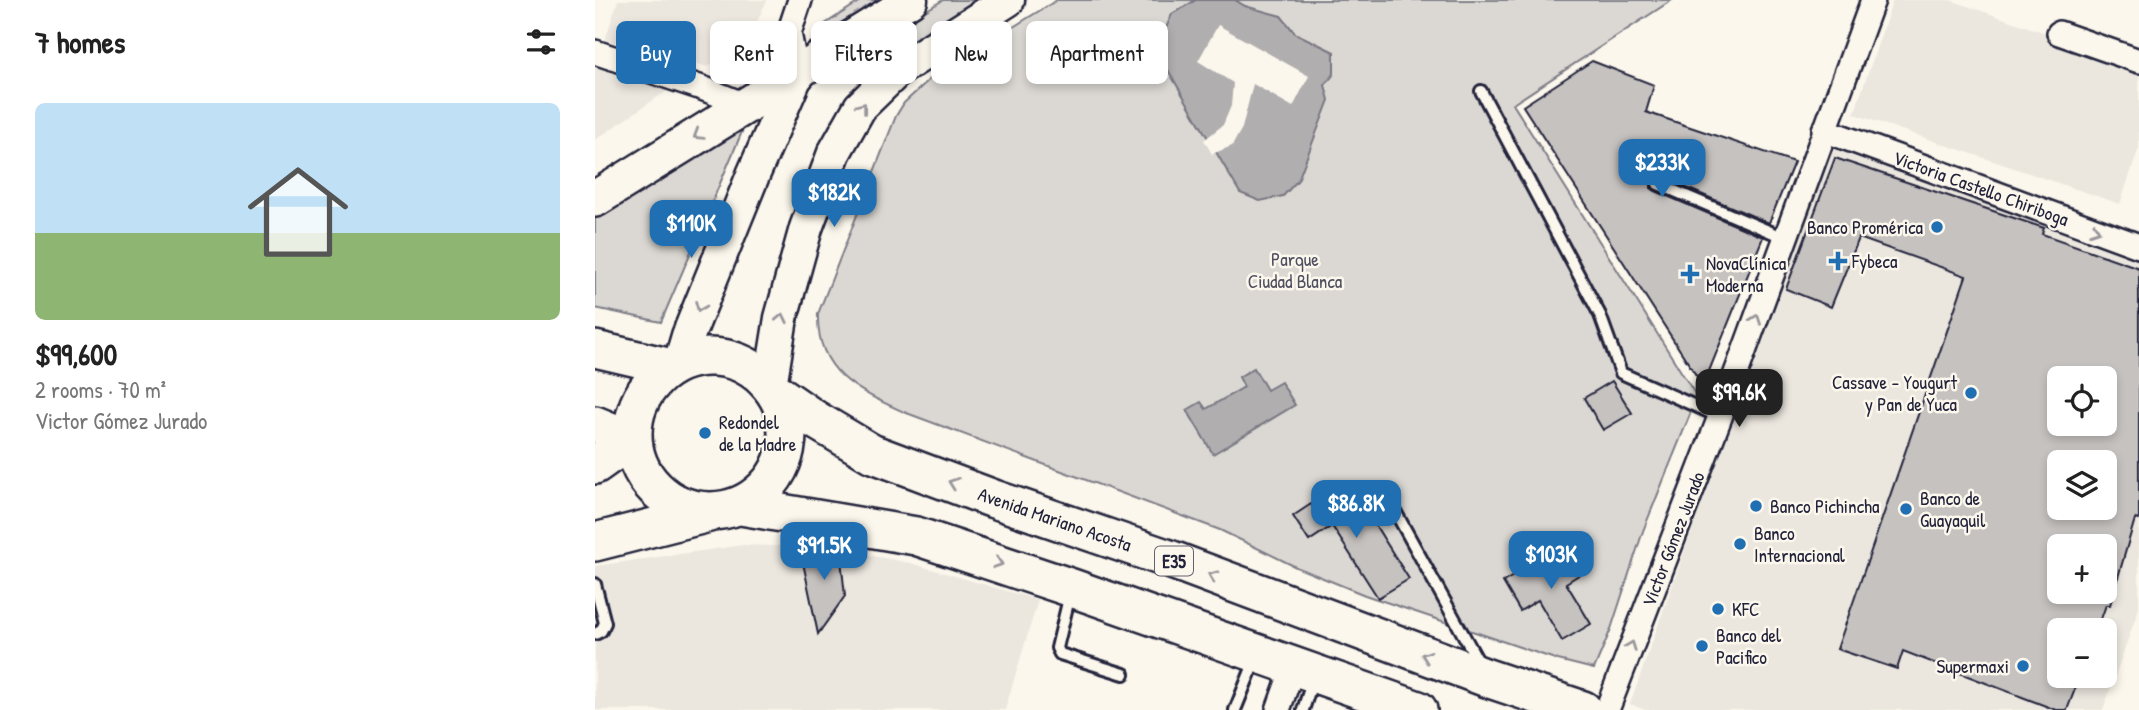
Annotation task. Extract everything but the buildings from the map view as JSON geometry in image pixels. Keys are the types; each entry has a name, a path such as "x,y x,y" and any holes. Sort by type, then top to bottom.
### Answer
{"highway":[{"name":"E35","path":"676,365 696,358 729,359 758,374 772,389"},
{"path":"676,365 656,378 643,393 635,412 630,439 642,471 654,488 671,502 691,510 727,509 916,536 1258,652 1367,696 1410,709"},
{"path":"595,542 727,509 760,494 775,477 784,457 787,435 784,412 772,389"},
{"name":"Avenida Mariano Acosta","path":"772,389 814,419 871,453 1172,560 1487,678 1583,710"},
{"path":"595,465 630,439"}],"main road":[{"path":"797,74 911,0"},
{"path":"772,389 781,318 806,228 834,153 860,107 898,70 1007,0"},
{"path":"595,199 780,84"},
{"path":"595,349 676,365 793,84"},
{"path":"595,424 630,439"}],"street":[{"path":"793,21 800,0"},
{"name":"Victor Gómez Jurado","path":"1607,710 1720,417 1873,0"},
{"path":"2059,33 2139,61"},
{"path":"595,52 745,105"},
{"name":"Victoria Castello Chiriboga","path":"1824,130 2138,242"},
{"path":"1278,710 1305,669"}],"lane":[{"path":"1481,91 1600,315 1621,373 1720,417"},
{"path":"1658,184 1785,238"},
{"path":"1385,493 1487,678"},
{"path":"595,584 605,624 601,631 595,634"},
{"path":"1072,588 1056,648 1060,654 1124,674"},
{"path":"1235,710 1258,652"},
{"path":"1303,710 1305,669"}],"shaded area":[{"path":"618,0 767,0 758,21 710,21 708,67 696,64 696,21 616,21 616,43 605,40"},
{"path":"1196,0 1235,0 1245,6 1281,16 1295,33 1334,52 1334,74 1325,85 1329,100 1298,180 1283,196 1260,201 1240,193 1168,70 1168,23 1172,14"},
{"path":"1893,0 1950,0 2139,65 2139,148 2120,204 1854,114"},
{"path":"595,66 616,71 616,84 674,86 595,140"},
{"path":"1830,143 2139,254 2139,608 2117,670 2117,618 2047,618 2047,688 2111,688 2103,710 1645,710 1630,704"},
{"path":"1254,368 1267,390 1281,382 1295,405 1213,454 1187,410 1201,402 1206,409 1244,387 1239,377"},
{"path":"743,545 832,548 910,563 1038,600 1005,710 595,710 595,566"}],"green space":[{"path":"862,0 890,0 857,21 830,21"},
{"path":"943,0 983,0 951,21 931,21 931,34 917,43 917,21 909,21"},
{"name":"Parque Ciudad Blanca","path":"1057,0 1672,0 1513,104 1697,397 1643,531 1611,629 1594,669 1558,660 1365,595 1296,567 1220,530 904,412 856,387 832,365 819,334 818,314 896,116 904,103 931,78 931,84 1012,84 1012,28"},
{"path":"744,127 661,322 595,308 595,212"}],"pier":[{"path":"1218,25 1309,76 1293,107 1253,84 1242,128 1232,146 1212,154 1204,140 1223,125 1231,106 1233,83 1198,61"}],"place":[{"name":"Banco Promérica","path":"1937,227"},
{"name":"Fybeca","path":"1838,261"},
{"name":"NovaClínica Moderna","path":"1690,274"},
{"name":"Cassave - Yougurt y Pan de Yuca","path":"1971,393"},
{"name":"Redondel de la Madre","path":"705,433"},
{"name":"Banco Pichincha","path":"1756,506"},
{"name":"Banco de Guayaquil","path":"1906,509"},
{"name":"Banco Internacional","path":"1740,544"},
{"name":"KFC","path":"1718,609"},
{"name":"Banco del Pacifico","path":"1702,646"},
{"name":"Supermaxi","path":"2023,666"}]}
